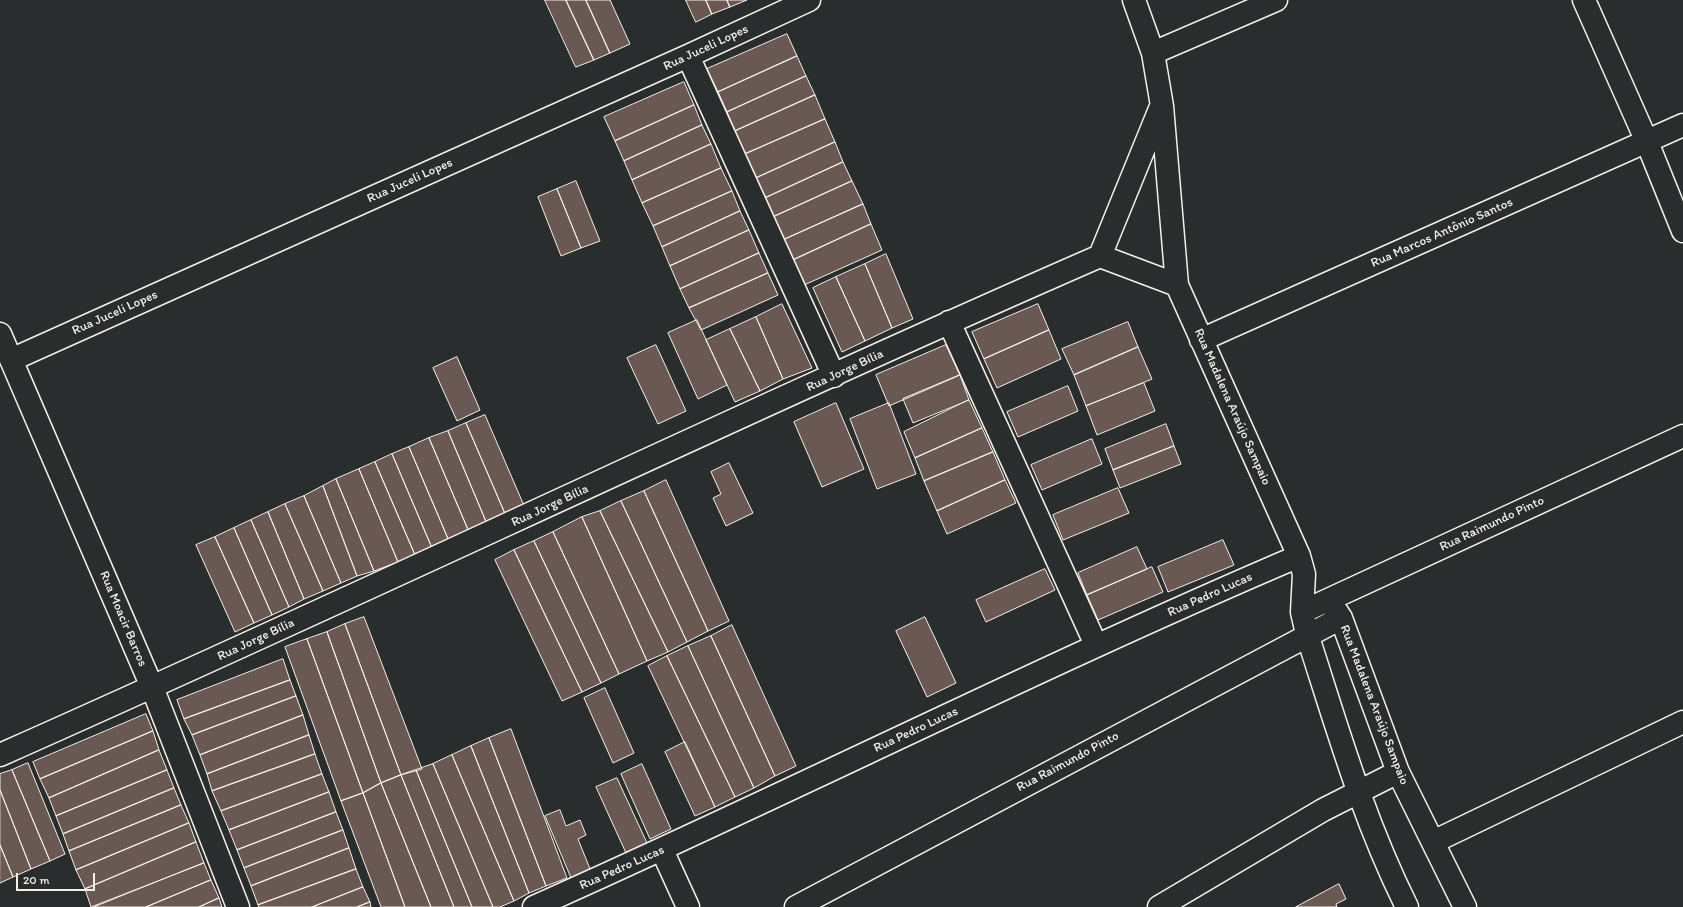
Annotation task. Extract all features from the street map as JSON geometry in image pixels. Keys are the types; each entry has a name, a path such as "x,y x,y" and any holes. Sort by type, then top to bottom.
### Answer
{"street":[{"name":"Rua Juceli Lopes","path":"12,360 688,56 809,0"},
{"name":"Rua Madalena Araújo Sampaio","path":"1134,0 1153,53 1162,106 1178,285 1301,565 1329,599 1341,618 1398,772 1465,907"},
{"path":"1153,53 1276,0"},
{"path":"1584,0 1647,142 1683,231"},
{"path":"688,56 834,376"},
{"path":"1162,106 1100,256 1178,285"},
{"name":"Rua Marcos Antônio Santos","path":"1201,340 1683,125"},
{"name":"Rua Jorge Bília","path":"0,755 152,688 949,322 1100,256"},
{"path":"949,322 1096,645"},
{"name":"Rua Moacir Barros","path":"0,334 152,688 238,907"},
{"name":"Rua Raimundo Pinto","path":"1302,612 1683,436"},
{"name":"Rua Madalena Araújo Sampaio","path":"1301,565 1302,612 1307,634 1357,793 1386,865 1406,907"},
{"name":"Rua Pedro Lucas","path":"534,907 662,850 1096,645 1301,565"},
{"name":"Rua Raimundo Pinto","path":"796,907 1307,634 1341,618"},
{"path":"1433,842 1683,722"},
{"path":"1159,907 1323,810 1398,772"},
{"path":"662,850 688,907"}],"building":[{"path":"545,0 566,0 594,60 576,67"},
{"path":"566,0 586,0 610,53 594,60"},
{"path":"586,0 610,0 630,44 610,53"},
{"path":"686,0 706,0 712,14 696,22"},
{"path":"706,0 727,0 730,7 712,14"},
{"path":"727,0 747,0 730,7"},
{"path":"787,34 797,56 718,92 707,69"},
{"path":"797,56 806,76 727,112 718,92"},
{"path":"806,76 815,95 735,131 727,112"},
{"path":"684,82 694,105 615,141 604,117"},
{"path":"815,95 825,119 745,154 735,131"},
{"path":"694,105 702,125 624,161 615,141"},
{"path":"825,119 835,142 756,178 745,154"},
{"path":"702,125 711,144 632,180 624,161"},
{"path":"835,142 843,162 765,198 756,178"},
{"path":"711,144 721,168 642,203 632,180"},
{"path":"843,162 852,181 773,217 765,198"},
{"path":"721,168 732,191 653,226 642,203"},
{"path":"576,181 600,241 581,248 557,189"},
{"path":"852,181 863,204 783,240 773,217"},
{"path":"557,189 581,248 561,256 538,197"},
{"path":"732,191 740,211 662,247 653,226"},
{"path":"863,204 871,224 793,260 783,240"},
{"path":"740,211 749,230 670,266 662,247"},
{"path":"871,224 882,250 804,285 793,260"},
{"path":"749,230 759,253 680,289 670,266"},
{"path":"759,253 768,273 689,308 680,289"},
{"path":"886,254 913,319 892,328 865,264"},
{"path":"865,264 892,328 865,341 836,277"},
{"path":"768,273 778,295 701,330 689,308"},
{"path":"836,277 865,341 842,352 813,288"},
{"path":"782,304 812,368 783,379 756,317"},
{"path":"1038,304 1049,330 984,359 972,332"},
{"path":"756,317 783,379 760,391 730,329"},
{"path":"697,320 727,385 698,399 668,333"},
{"path":"1128,322 1138,347 1074,375 1062,349"},
{"path":"730,329 760,391 735,402 706,340"},
{"path":"1049,330 1061,359 997,388 984,359"},
{"path":"656,345 686,411 658,424 627,358"},
{"path":"946,345 960,375 889,406 876,375"},
{"path":"1138,347 1152,379 1086,406 1074,375"},
{"path":"457,357 480,410 457,421 433,368"},
{"path":"960,375 969,400 913,423 903,399"},
{"path":"1144,383 1155,411 1097,435 1086,406"},
{"path":"1068,386 1078,411 1018,437 1007,412"},
{"path":"969,400 982,428 915,458 904,432"},
{"path":"836,403 864,469 822,487 794,422"},
{"path":"889,403 916,474 877,489 850,419"},
{"path":"485,415 525,508 506,516 466,423"},
{"path":"466,423 506,516 487,524 448,431"},
{"path":"1166,424 1174,446 1113,470 1105,449"},
{"path":"982,428 993,452 924,481 915,458"},
{"path":"448,431 487,524 469,532 429,438"},
{"path":"429,438 469,532 449,541 409,447"},
{"path":"1092,439 1102,464 1042,490 1031,465"},
{"path":"1174,446 1181,464 1120,488 1113,470"},
{"path":"409,447 449,541 432,548 392,454"},
{"path":"993,452 1005,480 937,511 924,481"},
{"path":"392,454 432,548 415,555 375,462"},
{"path":"375,462 415,555 398,562 359,469"},
{"path":"729,463 753,513 726,526 713,498 721,494 711,472"},
{"path":"359,469 398,562 374,571 336,479"},
{"path":"336,479 374,571 357,576 323,486"},
{"path":"666,480 729,621 708,631 644,491"},
{"path":"1005,480 1016,503 947,534 937,511"},
{"path":"323,486 357,576 341,583 304,496"},
{"path":"1118,488 1129,513 1063,540 1053,515"},
{"path":"644,491 708,631 687,642 621,501"},
{"path":"304,496 341,583 323,591 285,504"},
{"path":"621,501 687,642 668,652 600,511"},
{"path":"285,504 323,591 304,599 268,512"},
{"path":"600,511 668,652 647,661 582,517"},
{"path":"268,512 304,599 289,607 251,520"},
{"path":"582,517 647,661 619,674 553,532"},
{"path":"251,520 289,607 272,615 234,528"},
{"path":"234,528 272,615 254,623 215,537"},
{"path":"553,532 619,674 601,683 534,541"},
{"path":"215,537 254,623 235,632 196,545"},
{"path":"1223,540 1234,565 1168,592 1158,567"},
{"path":"534,541 601,683 582,692 514,550"},
{"path":"1137,547 1147,569 1087,595 1078,573"},
{"path":"514,550 582,692 562,701 495,560"},
{"path":"1152,567 1163,592 1098,620 1087,595"},
{"path":"1045,569 1055,590 986,622 976,600"},
{"path":"364,617 422,769 401,775 345,624"},
{"path":"925,617 956,683 927,697 896,631"},
{"path":"345,624 401,775 381,783 327,632"},
{"path":"732,625 796,766 775,776 711,636"},
{"path":"327,632 381,783 363,793 307,639"},
{"path":"711,636 775,776 754,788 688,646"},
{"path":"307,639 363,793 341,801 285,647"},
{"path":"688,646 754,788 735,797 667,656"},
{"path":"667,656 735,797 715,807 648,666"},
{"path":"283,659 290,680 184,719 177,700"},
{"path":"290,680 296,696 192,735 184,719"},
{"path":"605,688 634,753 613,763 584,698"},
{"path":"296,696 303,715 200,755 192,735"},
{"path":"146,714 153,731 40,779 33,762"},
{"path":"303,715 309,735 207,774 200,755"},
{"path":"511,729 567,878 546,886 489,738"},
{"path":"153,731 159,750 49,798 40,779"},
{"path":"309,735 315,754 212,791 207,774"},
{"path":"489,738 546,886 529,893 471,746"},
{"path":"685,742 715,807 695,816 665,752"},
{"path":"471,746 529,893 514,901 452,755"},
{"path":"159,750 167,770 56,816 49,798"},
{"path":"315,754 322,774 221,811 212,791"},
{"path":"452,755 514,901 500,907 493,907 433,764"},
{"path":"28,763 65,854 50,861 12,770"},
{"path":"433,764 493,907 472,907 416,770"},
{"path":"642,764 671,829 650,839 621,774"},
{"path":"12,770 50,861 31,869 0,790 0,774"},
{"path":"167,770 174,788 63,834 56,816"},
{"path":"416,770 472,907 454,907 401,775"},
{"path":"322,774 329,792 229,830 221,811"},
{"path":"401,775 454,907 431,907 381,783"},
{"path":"617,778 647,843 626,853 596,787"},
{"path":"381,783 431,907 405,907 363,793"},
{"path":"174,788 181,805 69,851 63,834"},
{"path":"0,790 31,869 13,877 0,845"},
{"path":"329,792 336,812 237,850 229,830"},
{"path":"363,793 405,907 381,907 341,801"},
{"path":"181,805 189,823 76,870 69,851"},
{"path":"560,810 566,826 580,820 586,835 578,839 590,869 571,878 545,816"},
{"path":"336,812 343,830 244,868 237,850"},
{"path":"189,823 196,842 85,889 76,870"},
{"path":"343,830 349,848 251,886 244,868"},
{"path":"196,842 204,863 91,907 85,889"},
{"path":"0,845 13,877 0,883"},
{"path":"349,848 356,869 258,905 251,886"},
{"path":"204,863 211,880 146,907 94,907"},
{"path":"356,869 363,887 312,907 259,907 258,905"},
{"path":"211,880 219,898 199,907 146,907"},
{"path":"1339,884 1346,899 1336,904 1337,907 1296,907"},
{"path":"363,887 370,902 357,907 312,907"},
{"path":"219,898 222,907 199,907"},
{"path":"370,902 371,907 357,907"}]}
